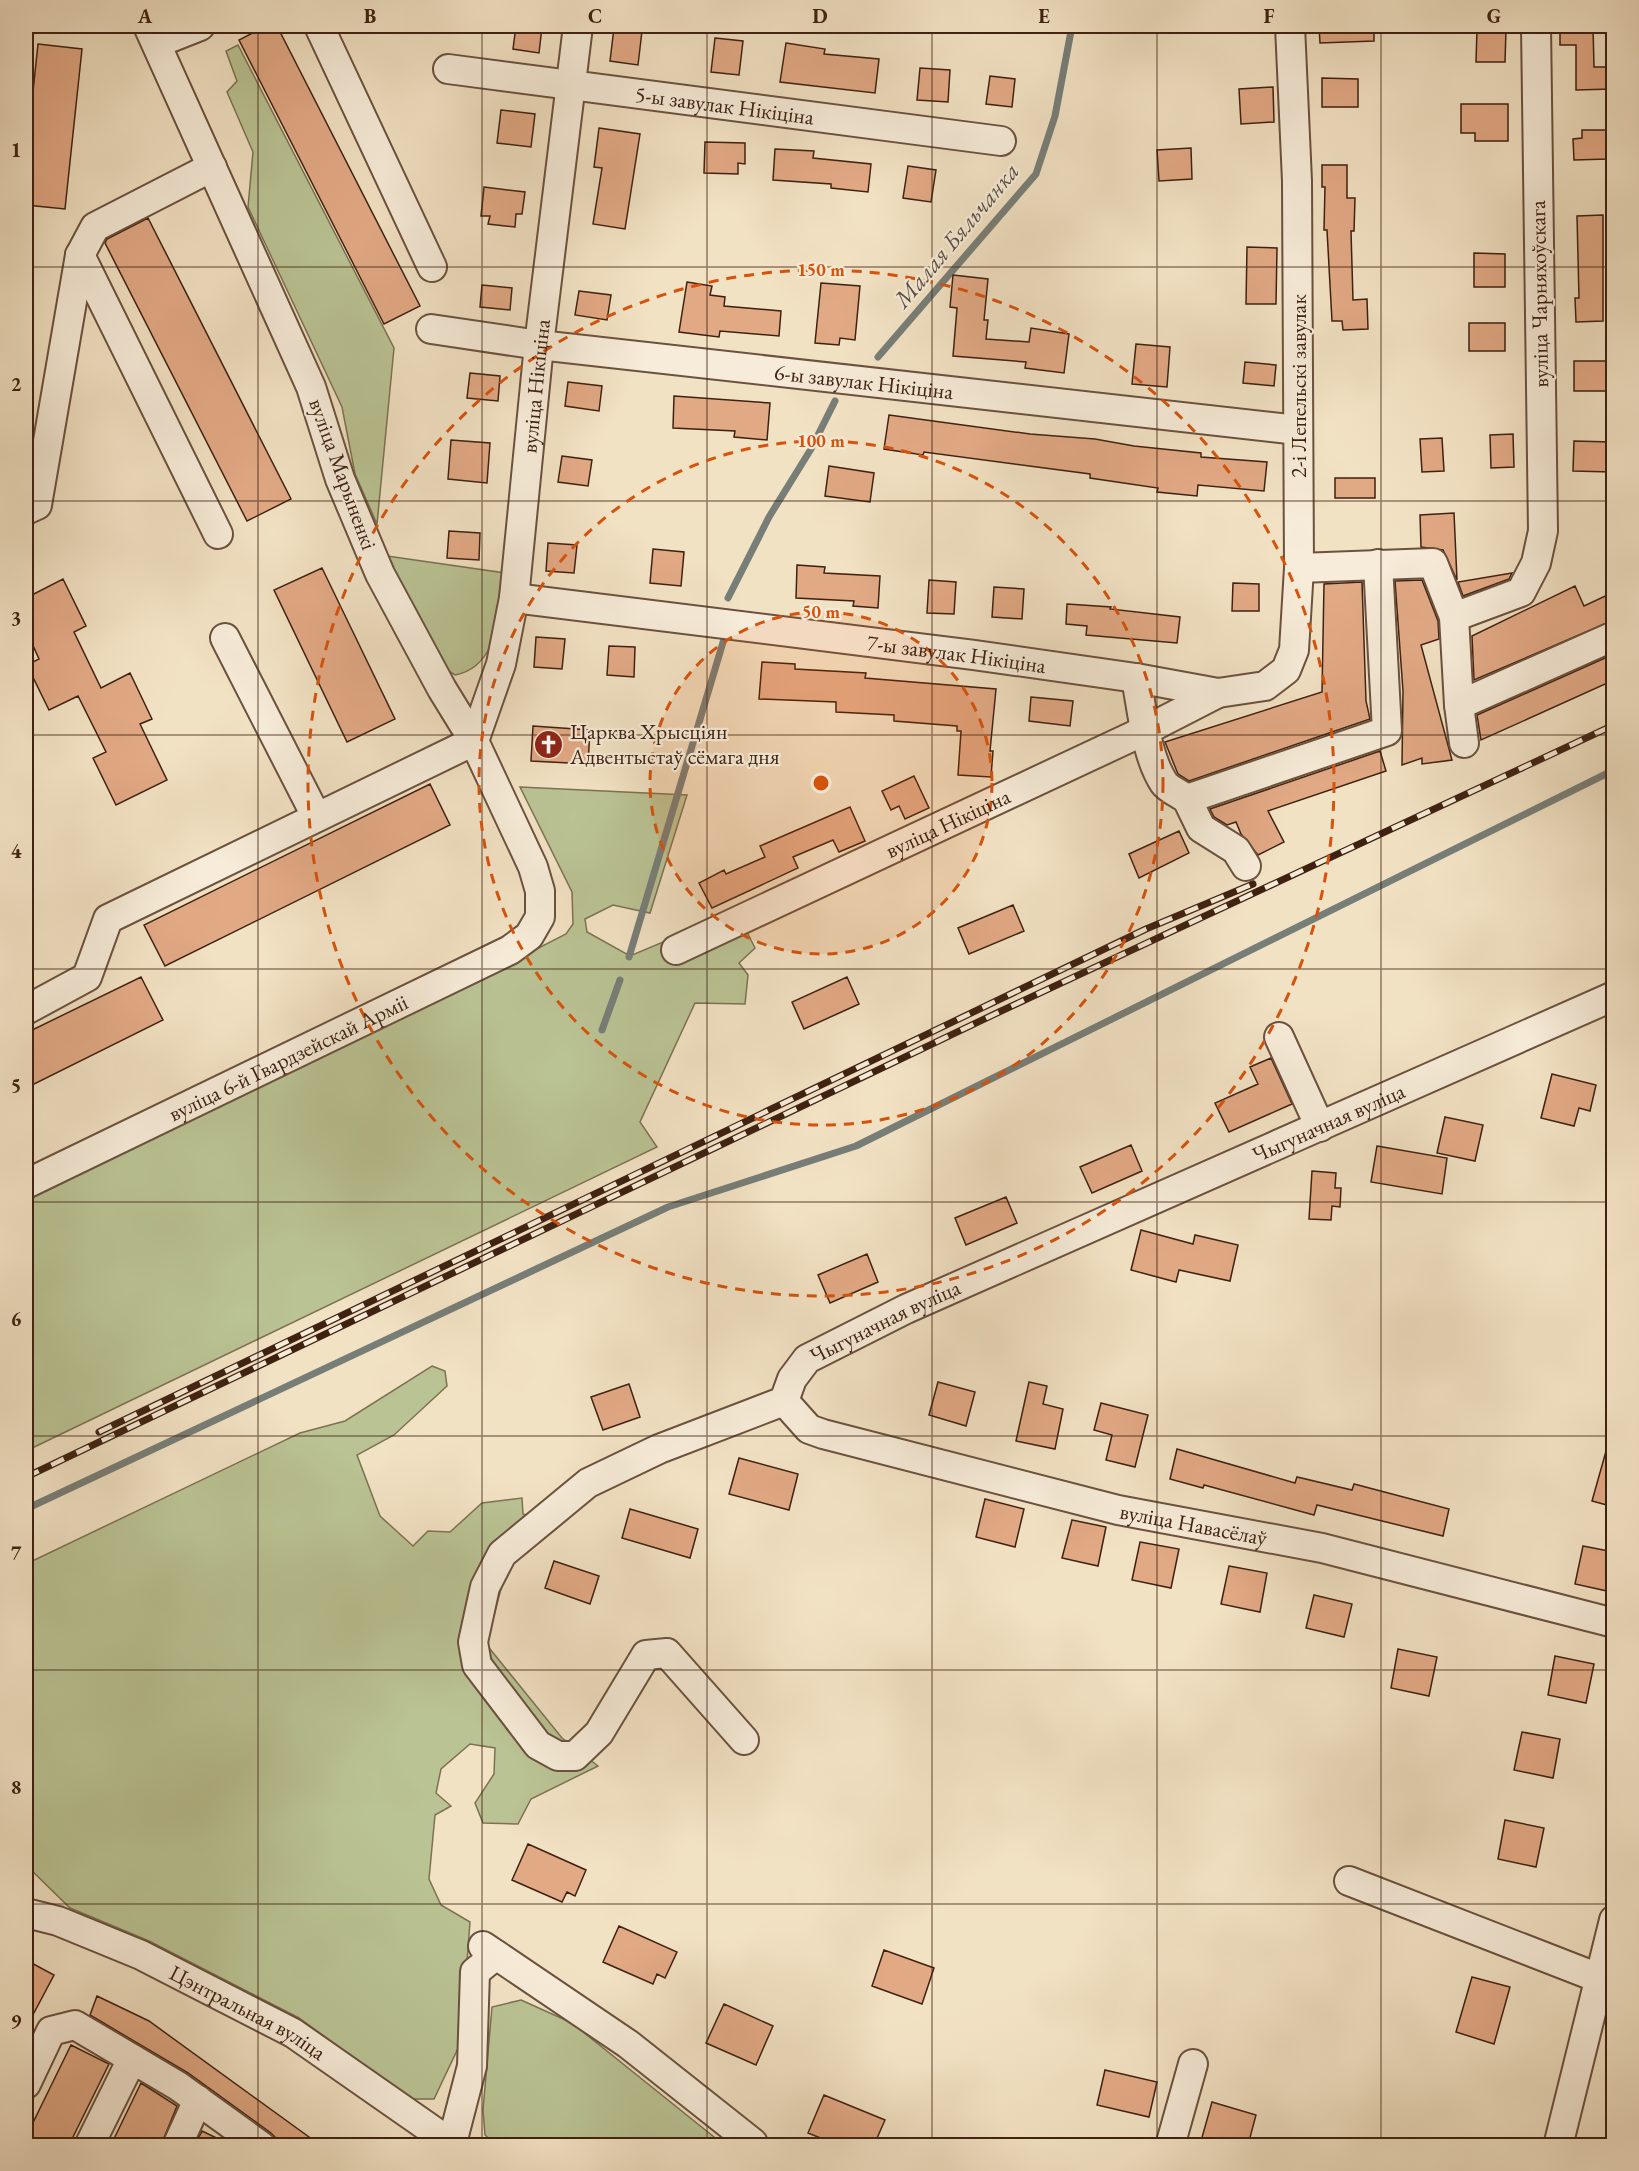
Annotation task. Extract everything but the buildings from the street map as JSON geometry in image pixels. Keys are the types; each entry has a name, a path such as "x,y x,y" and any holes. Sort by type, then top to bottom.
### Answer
{"street":[{"path":"153,34 200,26"},
{"path":"319,26 432,267"},
{"name":"вуліца Нікіціна","path":"474,741 501,664 514,598 539,345 578,26"},
{"name":"2-і Лепельскі завулак","path":"1218,693 1265,686 1286,670 1294,650 1299,568 1297,181 1290,26"},
{"name":"вуліца Чарняхоўскага","path":"1454,617 1521,592 1536,563 1543,531 1536,26"},
{"name":"вуліца Марыненкі","path":"153,34 311,387 340,479 380,574 441,689 474,741 533,867 540,891 540,917"},
{"name":"5-ы завулак Нікіціна","path":"448,69 1001,141"},
{"path":"26,510 37,505 80,255 95,227 212,167"},
{"path":"80,255 218,534"},
{"name":"6-ы завулак Нікіціна","path":"431,329 539,345 1298,430"},
{"path":"1299,568 1433,563 1454,617 1459,705 1464,743"},
{"path":"1187,799 1387,731 1378,564"},
{"name":"7-ы завулак Нікіціна","path":"514,598 1136,678 1218,693"},
{"path":"1459,705 1614,636"},
{"path":"225,638 316,816"},
{"path":"1136,678 1146,730 1164,784 1187,799 1201,828 1236,850 1246,866"},
{"name":"вуліца Нікіціна","path":"676,950 1146,730 1218,693"},
{"path":"26,1010 87,977 108,919 474,741"},
{"name":"вуліца 6-й Гвардзейскай Арміі","path":"26,1184 510,950 529,936 540,917"},
{"name":"Чыгуначная вуліца","path":"784,1401 792,1379 807,1359 906,1309 1320,1128 1614,996"},
{"path":"1279,1037 1320,1128"},
{"path":"744,1740 667,1653 646,1655 599,1733 575,1756 558,1756 538,1744 477,1665 473,1642 485,1587 502,1554 588,1483 659,1449 784,1401"},
{"name":"вуліца Навасёлаў","path":"784,1401 809,1429 823,1434 1118,1510 1322,1548 1614,1623"},
{"path":"1349,1881 1607,1981"},
{"name":"Цэнтральная вуліца","path":"26,1913 58,1921 141,1955 293,2033 453,2144"},
{"path":"1558,2145 1607,1981 1614,1920"},
{"path":"453,2144 472,2066 475,1972 490,1951 628,2044 753,2143 752,2145"},
{"path":"26,2084 51,2031 75,2025 198,2100 246,2141"},
{"path":"89,2145 132,2059"},
{"path":"1170,2145 1193,2064"},
{"path":"177,2145 198,2100"}],"green space":[{"path":"238,45 394,348 377,524 355,474 342,407 248,207 253,152 227,92 237,81 226,51"},
{"path":"387,556 505,573 498,620 489,649 481,661 470,670 455,675 447,670"},
{"path":"520,787 687,795 650,913 613,905 585,919 587,932 630,956 706,924 745,928 755,948 739,963 748,975 745,1004 695,1003 640,1122 657,1147 26,1451 26,1193 443,997 566,934 573,924 572,892"},
{"path":"432,1366 445,1371 447,1386 394,1435 357,1455 380,1516 413,1546 428,1531 450,1532 482,1503 522,1498 523,1514 557,1528 507,1567 486,1644 562,1738 598,1766 531,1799 518,1824 483,1823 475,1803 494,1774 495,1748 470,1744 441,1769 436,1793 451,1806 435,1815 429,1879 441,1905 470,1922 461,2042 434,2099 409,2099 299,2018 149,1941 70,1908 26,1865 26,1564 300,1433 345,1421"},
{"path":"521,2000 572,2023 724,2145 497,2146 485,2135 483,2110 492,2007"}],"waterway":[{"name":"Малая Бяльчанка","path":"878,357 1036,174 1055,116 1072,26"},
{"name":"Малая Бяльчанка","path":"728,598 769,517 811,449 835,401"},
{"name":"Малая Бяльчанка","path":"629,957 724,639"},
{"path":"26,1509 668,1207 856,1146 1614,770"},
{"name":"Малая Бяльчанка","path":"602,1030 620,980"}],"railway":[{"path":"26,1477 999,1012 1614,725"},
{"path":"99,1432 1146,929 1253,884"}],"place":[{"name":"Царква Хрысціян Адвентыстаў сёмага дня","path":"549,744"}]}
